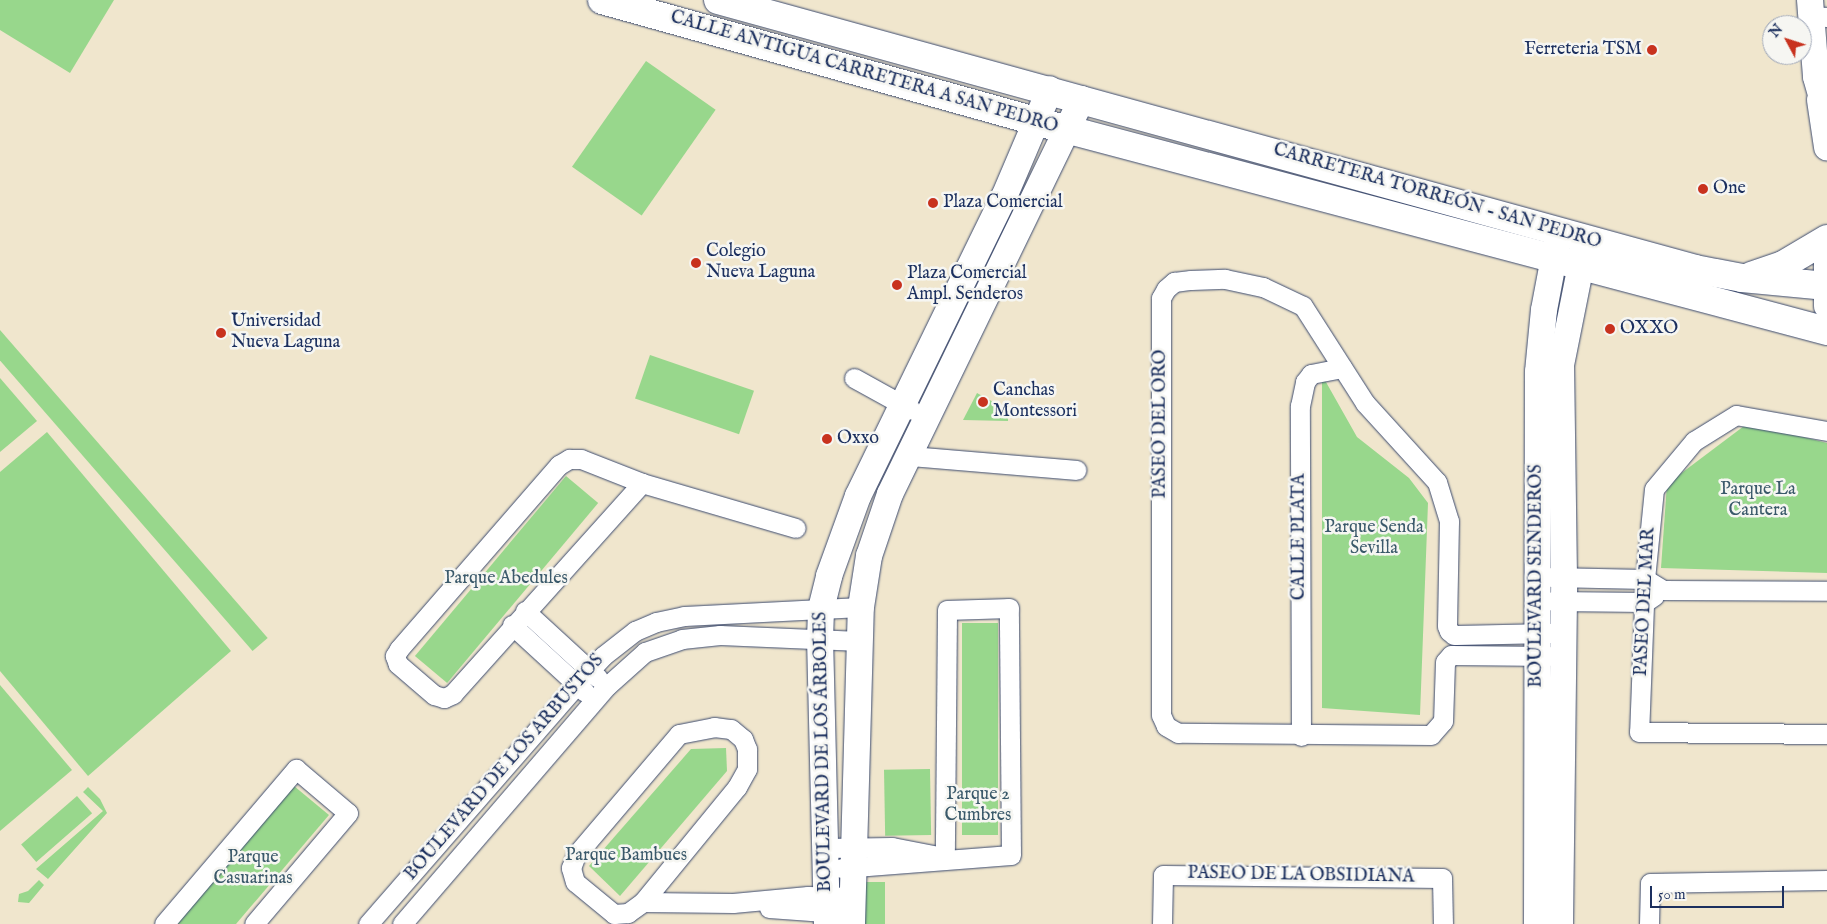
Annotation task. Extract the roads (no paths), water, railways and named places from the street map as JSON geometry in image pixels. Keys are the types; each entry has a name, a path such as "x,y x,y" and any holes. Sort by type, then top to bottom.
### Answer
{"main road":[{"name":"CALLE ANTIGUA CARRETERA A SAN PEDRO","path":"602,0 1069,130"},
{"name":"CALLE ANTIGUA CARRETERA A SAN PEDRO","path":"718,0 1050,89"},
{"path":"1815,11 1827,147"},
{"name":"BOULEVARD DE LOS ÁRBOLES","path":"826,911 820,639 821,609 838,543 858,496 1004,197 1050,89"},
{"name":"CARRETERA TORREÓN - SAN PEDRO","path":"1050,89 1695,269 1826,293"},
{"name":"BOULEVARD DE LOS ÁRBOLES","path":"852,911 861,607 869,556 879,522 1069,130 1082,98"},
{"name":"CARRETERA TORREÓN - SAN PEDRO","path":"1069,130 1827,331"},
{"name":"BOULEVARD SENDEROS","path":"1560,231 1553,257 1544,310 1538,372 1538,589 1550,644 1560,924"},
{"name":"BOULEVARD SENDEROS","path":"1537,924 1550,644 1564,589 1561,365 1586,238"},
{"path":"1742,278 1784,265 1827,238"},
{"path":"1826,293 1827,258"}],"street":[{"name":"PASEO DEL ORO","path":"1225,280 1263,287 1303,306 1342,368 1385,428 1420,460 1437,482 1445,502 1449,521 1447,626 1449,631 1454,635 1550,644 1447,658 1443,721 1432,735 1301,736 1178,733 1166,726 1161,715 1161,298 1174,282 1225,280"},
{"name":"CALLE PLATA","path":"1301,736 1300,406 1305,382 1311,374 1342,368"},
{"path":"854,378 929,419"},
{"name":"PASEO DEL MAR","path":"1827,431 1736,415 1694,441 1654,489 1645,579 1639,732 1827,734"},
{"path":"911,456 1076,470"},
{"path":"642,483 525,611 453,694 444,698 434,695 405,670 396,656 559,465 569,459 581,458 642,483 796,528"},
{"path":"1538,589 1564,589 1645,579 1664,590 1827,591"},
{"path":"1564,589 1644,602 1664,590"},
{"name":"BOULEVARD DE LOS ARBUSTOS","path":"368,924 577,684 619,643 656,622 684,616 861,607"},
{"path":"825,858 945,858 1011,855 1009,608 947,610 945,858"},
{"path":"525,611 590,670 601,693"},
{"path":"512,626 577,684 601,693"},
{"name":"BOULEVARD DE LOS ARBUSTOS","path":"402,924 601,693 645,652 682,639 720,635 860,641"},
{"path":"643,902 737,787 747,769 747,749 743,739 731,729 714,727 679,734 576,856 571,868 575,882 614,914 628,913 643,902 733,903 826,911 852,911"},
{"path":"164,924 296,769 348,813 254,924"},
{"name":"PASEO DE LA OBSIDIANA","path":"1162,924 1163,875 1442,878 1443,924"},
{"path":"1649,924 1650,883 1827,880"}],"place":[{"name":"Ferreteria TSM","path":"1652,50"},
{"name":"One","path":"1703,189"},
{"name":"Plaza Comercial","path":"933,203"},
{"name":"Colegio Nueva Laguna","path":"696,263"},
{"name":"Plaza Comercial Ampl. Senderos","path":"897,285"},
{"name":"OXXO","path":"1610,329"},
{"name":"Universidad Nueva Laguna","path":"221,333"},
{"name":"Canchas Montessori","path":"983,402"},
{"name":"Oxxo","path":"827,439"}],"park label":[{"name":"Parque La Cantera","path":"1758,501"},
{"name":"Parque Senda Sevilla","path":"1374,539"},
{"name":"Parque Abedules","path":"506,579"},
{"name":"Parque 2 Cumbres","path":"978,806"},
{"name":"Parque Bambues","path":"626,856"},
{"name":"Parque Casuarinas","path":"253,870"}]}
